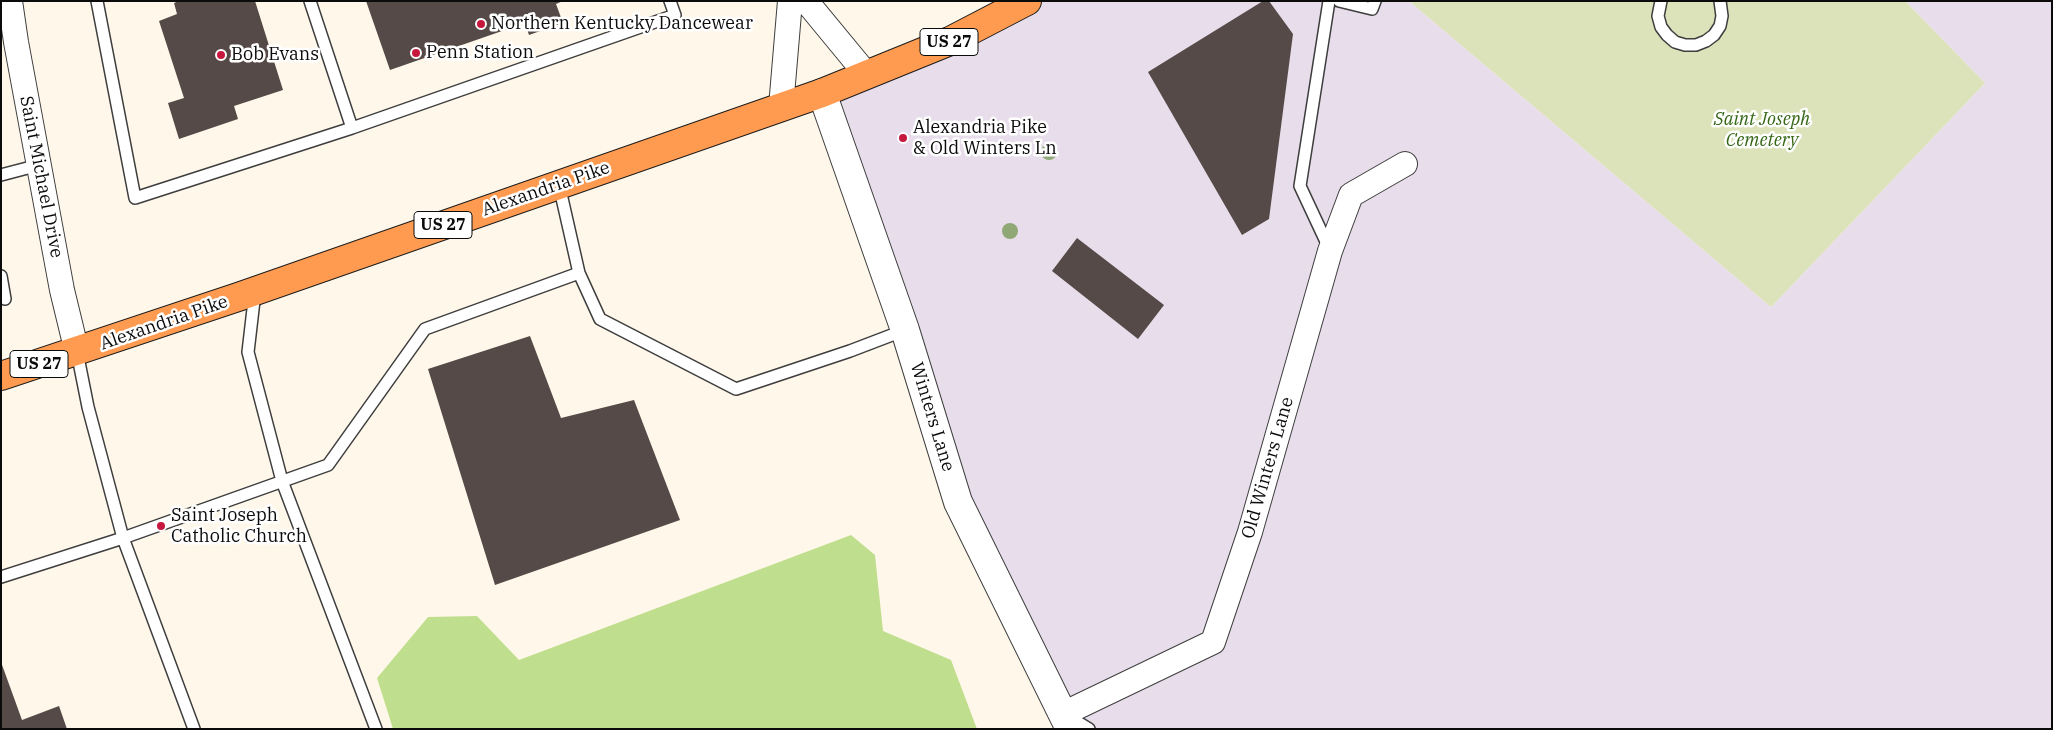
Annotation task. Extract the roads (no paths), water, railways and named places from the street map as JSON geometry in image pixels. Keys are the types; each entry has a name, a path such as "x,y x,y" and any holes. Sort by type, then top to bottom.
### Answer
{"highway":[{"name":"Alexandria Pike","path":"1,376 77,352 822,93 950,41 1027,1"}],"street":[{"name":"Saint Michael Drive","path":"10,1 62,290 77,352"},
{"path":"781,107 790,1"},
{"path":"806,1 867,74"},
{"name":"Winters Lane","path":"822,93 904,330 958,502 1066,721"},
{"name":"Old Winters Lane","path":"1066,721 1213,642 1250,532 1330,251 1351,195 1406,164"}],"lane":[{"path":"97,1 135,198 352,128 675,15 670,1"},
{"path":"310,1 352,128"},
{"path":"1329,1 1300,186 1330,251"},
{"path":"1339,1 1372,9 1375,1"},
{"path":"1661,1 1658,16 1661,27 1667,35 1675,42 1685,45 1696,45 1714,35 1720,26 1722,16 1720,1"},
{"path":"1,175 39,165"},
{"path":"559,185 579,273 600,319 736,389 850,351 904,330"},
{"path":"1,577 123,538 328,465 425,329 579,273"},
{"path":"1,276 4,299"},
{"path":"255,290 248,352 282,481 376,729"},
{"path":"77,352 88,407 123,538 194,729"},
{"path":"1066,721 1089,729"}],"place":[{"name":"Northern Kentucky Dancewear","path":"481,24"},
{"name":"Penn Station","path":"416,53"},
{"name":"Bob Evans","path":"221,55"},
{"name":"Alexandria Pike & Old Winters Ln","path":"903,138"},
{"name":"Saint Joseph Catholic Church","path":"161,526"}],"park label":[{"name":"Saint Joseph Cemetery","path":"1762,130"}]}
